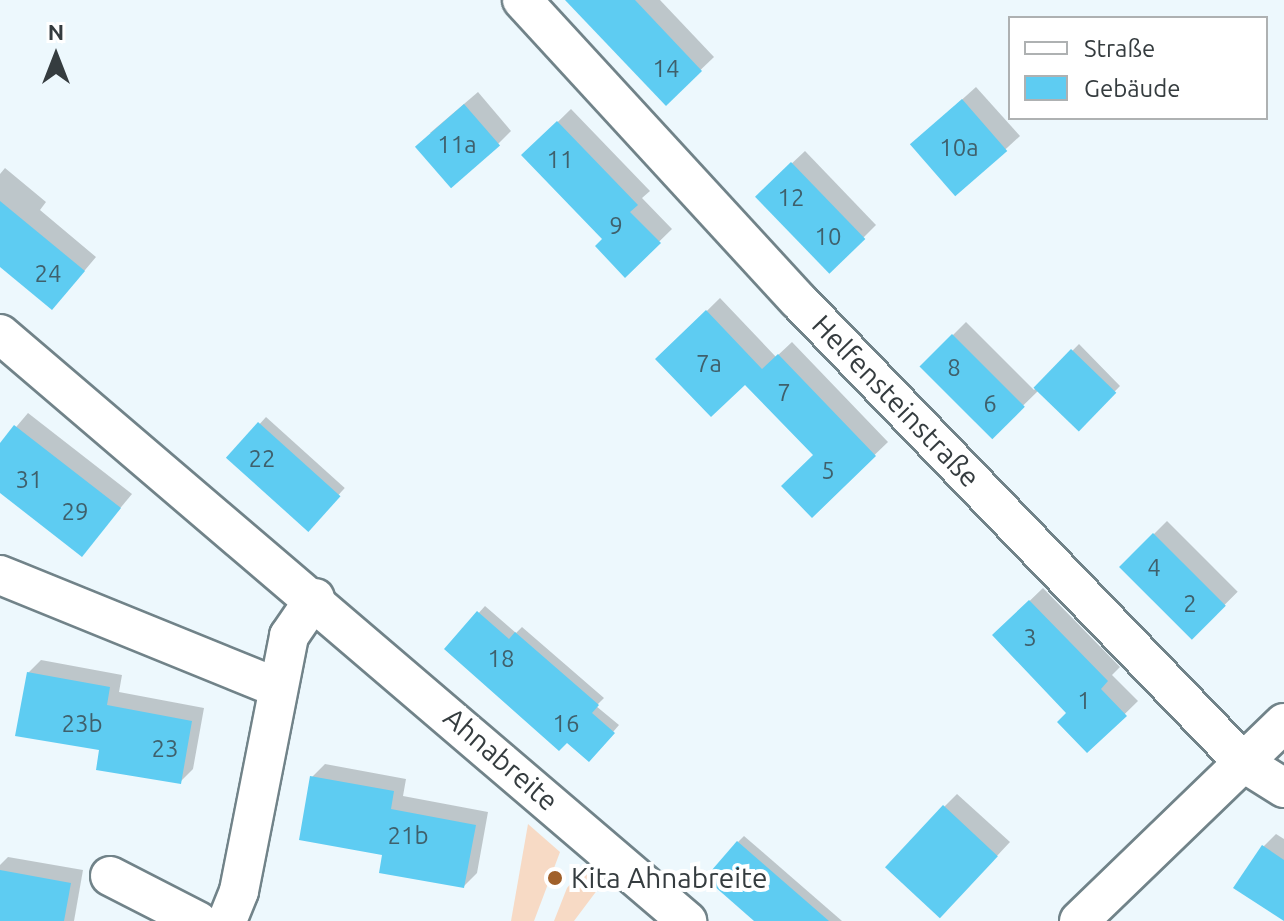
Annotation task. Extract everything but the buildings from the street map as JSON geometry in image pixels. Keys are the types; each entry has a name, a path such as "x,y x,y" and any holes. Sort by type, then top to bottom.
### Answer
{"street":[{"name":"Helfensteinstraße","path":"522,0 798,300 1244,763 1284,788"},
{"name":"Ahnabreite","path":"0,334 315,598 687,921"},
{"path":"0,575 276,687"},
{"path":"227,921 239,891 276,687 289,636 315,598"},
{"path":"1079,921 1284,723"},
{"path":"110,876 198,921"}],"shaded area":[{"path":"528,824 560,852 534,921 511,921"},
{"path":"582,870 601,885 574,921 554,921 567,888"}],"place":[{"name":"Kita Ahnabreite","path":"555,878"}]}
